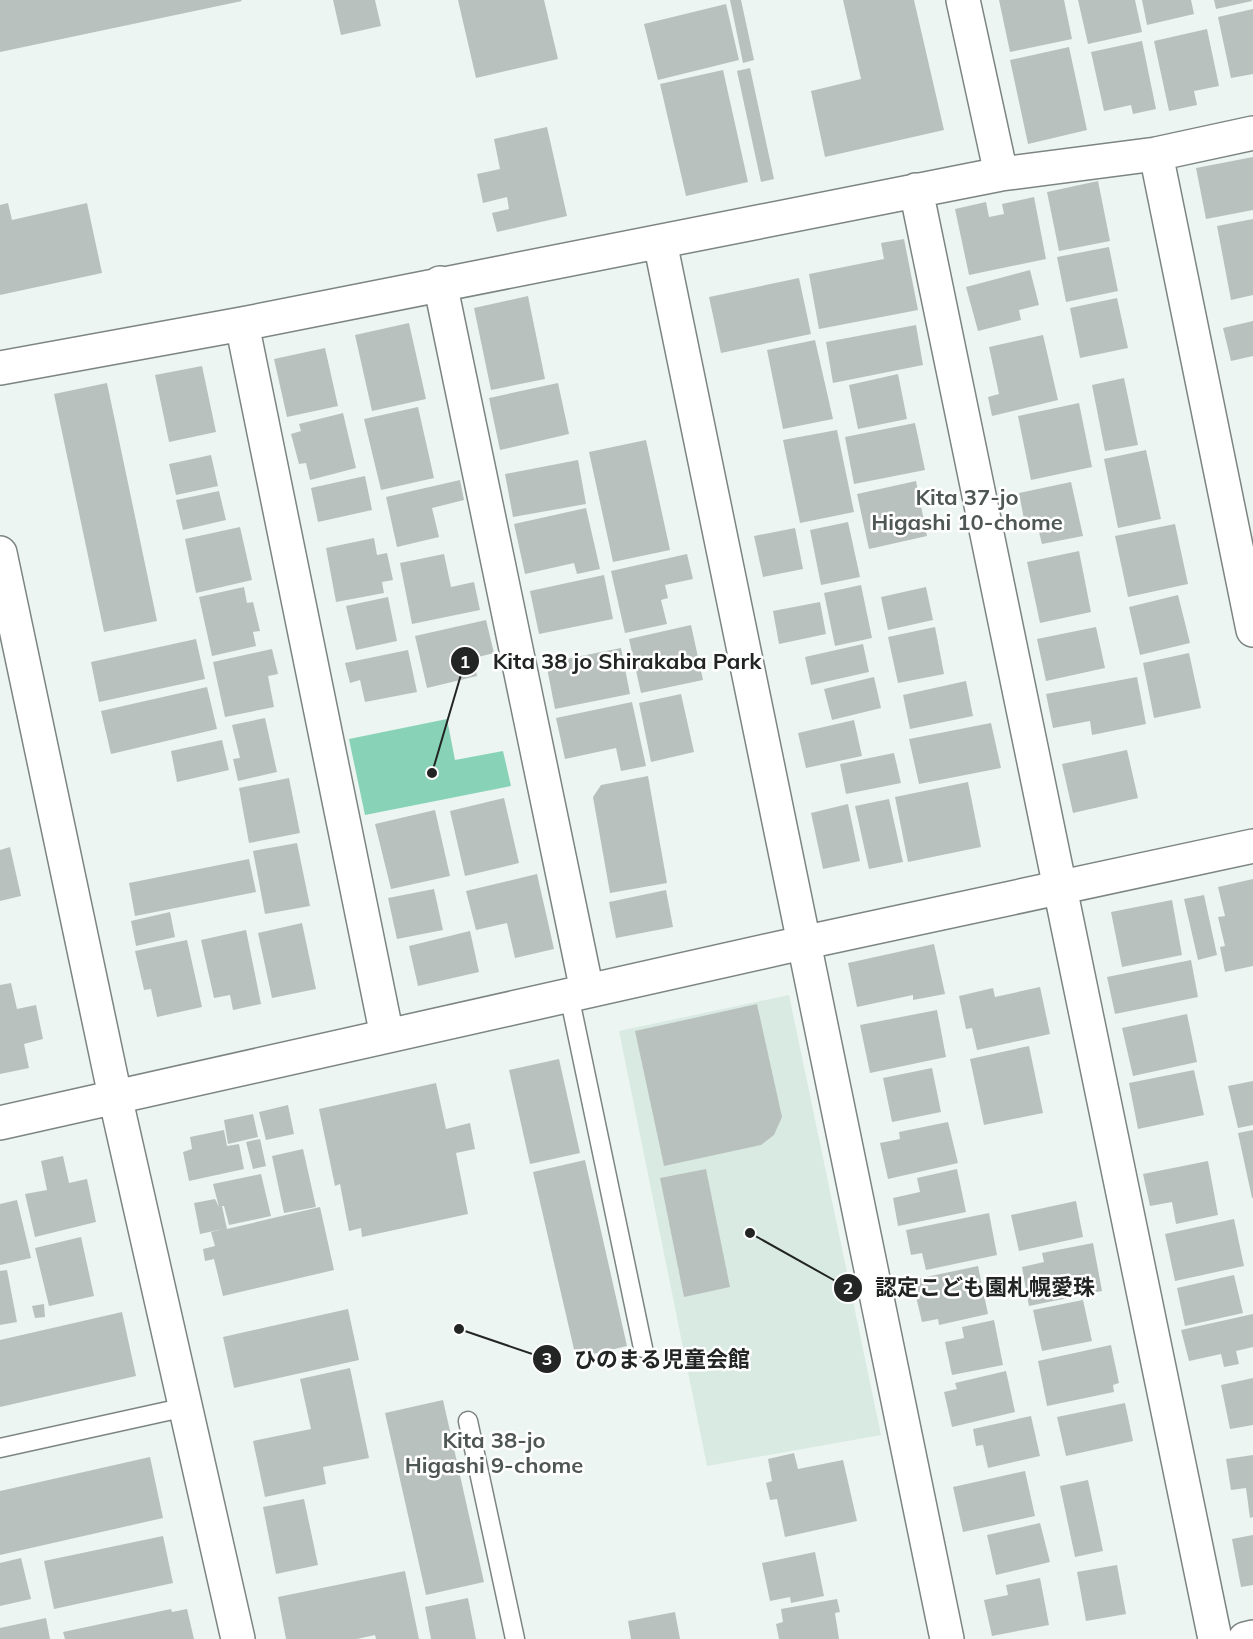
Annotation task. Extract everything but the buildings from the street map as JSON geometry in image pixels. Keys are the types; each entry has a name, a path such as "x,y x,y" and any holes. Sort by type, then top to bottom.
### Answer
{"street":[{"path":"963,0 1000,174"},
{"path":"0,368 242,324 1000,174 1155,154 1253,133"},
{"path":"1155,154 1253,630"},
{"path":"916,190 1215,1639"},
{"path":"660,242 802,944 947,1639"},
{"path":"440,283 578,993"},
{"path":"242,324 387,1035"},
{"path":"0,552 115,1096 238,1639"},
{"path":"0,1123 387,1035 1253,846"},
{"path":"1245,1639 1253,1637"}],"lane":[{"path":"578,993 643,1348"},
{"path":"0,1448 186,1407"},
{"path":"468,1421 515,1639"}],"shaded area":[{"path":"789,995 881,1435 707,1466 619,1031"}],"green space":[{"path":"447,719 455,760 503,751 511,786 365,815 349,739"}],"place":[{"name":"Kita 38 jo Shirakaba Park","path":"432,773"},
{"name":"認定こども園札幌愛珠","path":"750,1233"},
{"name":"ひのまる児童会館","path":"459,1329"}],"district":[{"name":"Kita 37-jo Higashi 10-chome","path":"967,510"},
{"name":"Kita 38-jo Higashi 9-chome","path":"494,1452"}]}
